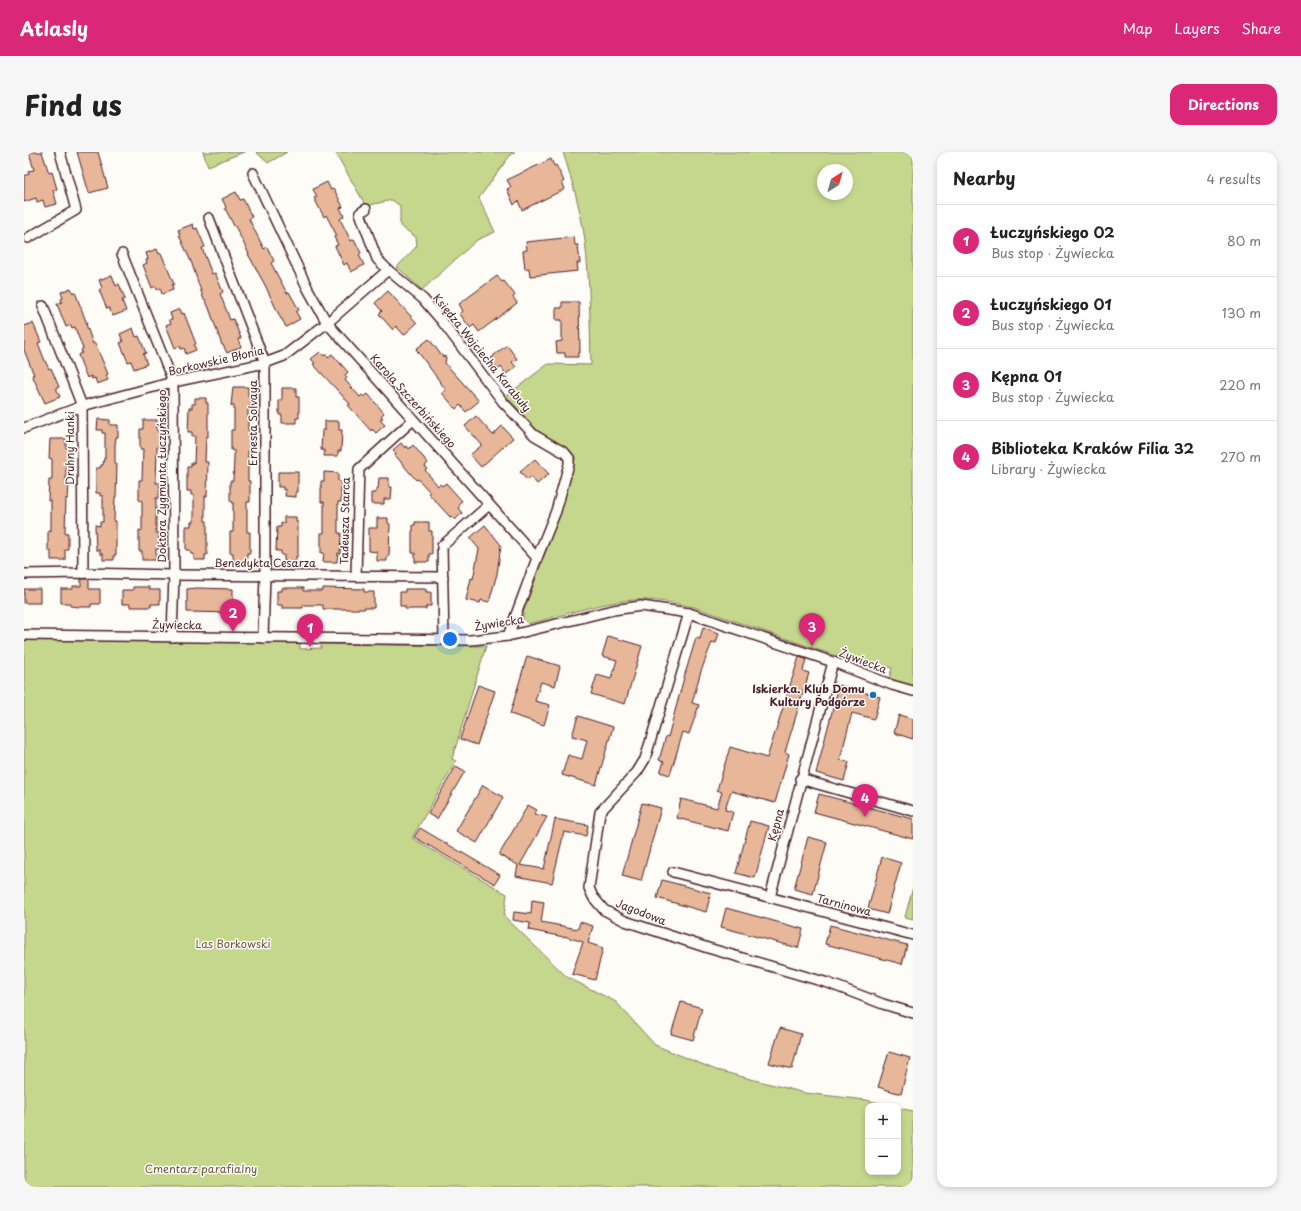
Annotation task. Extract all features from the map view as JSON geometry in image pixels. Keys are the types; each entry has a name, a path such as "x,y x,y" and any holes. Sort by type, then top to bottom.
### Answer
{"street":[{"path":"28,238 76,210 60,152"},
{"name":"Karola Szczerbińskiego","path":"253,173 308,289 327,323 537,558"},
{"name":"Księdza Wojciecha Karabuły","path":"366,209 360,213 377,259 423,299 441,320 503,402 534,435 565,453 569,458 569,464 556,511 537,558"},
{"name":"Ernesta Solvaya","path":"209,218 265,363 265,575 263,638"},
{"name":"Doktora Zygmunta Łuczyńskiego","path":"122,254 173,382 174,575 172,637"},
{"name":"Borkowskie Błonia","path":"24,428 82,406 173,382 265,363 284,356 327,323 388,270"},
{"name":"Druhny Hanki","path":"43,306 82,406 83,573"},
{"name":"Tadeusza Starca","path":"356,576 359,469 413,420"},
{"path":"444,639 442,546 489,505"},
{"path":"508,636 537,558"},
{"name":"Benedykta Cesarza","path":"24,574 83,573 443,577"},
{"name":"Żywiecka","path":"24,635 471,640 508,636 613,610 641,606 689,613 833,662 892,685 913,691"},
{"name":"Jagodowa","path":"689,613 645,759 637,772 600,812 589,888 592,897 604,910 625,921 731,955 828,983 883,1004 913,1013"},
{"name":"Kępna","path":"770,897 800,779 833,662"},
{"path":"800,779 913,811"},
{"path":"673,872 770,897"},
{"name":"Tarninowa","path":"770,897 913,935"}],"green space":[{"path":"203,152 244,152 208,166"},
{"path":"256,152 287,152 268,163"},
{"path":"335,152 515,152 511,154 479,198 495,232 477,240 422,290 397,267 417,246 416,237 400,226 400,206 392,200 366,206"},
{"path":"563,152 913,152 913,686 889,679 892,668 873,663 871,668 694,607 679,604 633,600 593,607 528,624 523,619 523,613 561,510 576,456 539,432 506,396 548,364 591,365 587,256 579,207"},
{"name":"Las Borkowski","path":"24,640 300,643 300,649 321,648 321,644 486,646 452,759 456,761 412,838 507,894 504,916 567,977 616,1002 655,1045 716,1070 805,1093 866,1100 878,1103 865,1103 865,1175 901,1175 901,1109 913,1111 913,1187 24,1187"},
{"path":"913,887 913,919 905,917"}],"building":[{"path":"29,152 42,152 49,173 52,172 57,189 53,190 57,204 45,207 43,200 37,202 36,198 24,202 24,176 29,174 28,171 34,170"},
{"path":"77,152 98,152 108,188 89,193"},
{"path":"551,159 554,166 556,165 564,181 562,182 565,189 522,210 518,201 514,205 507,189 511,187 507,180"},
{"path":"327,182 331,190 334,189 343,207 340,208 344,216 340,219 351,241 354,239 361,253 359,255 364,265 351,272 347,263 344,265 335,246 338,245 334,237 337,236 326,215 324,217 314,198 317,197 313,189"},
{"path":"236,192 240,200 243,199 252,217 249,219 264,249 267,247 274,261 271,263 287,293 289,292 299,310 296,312 300,319 286,327 225,208 226,207 222,199"},
{"path":"193,224 194,229 197,228 205,247 202,248 212,274 215,273 223,292 220,294 230,320 233,319 241,338 238,339 241,347 227,353 222,345 209,308 205,299 204,300 192,264 179,235 178,230"},
{"path":"574,237 575,245 578,245 580,263 577,263 578,271 530,276 529,268 525,269 523,251 527,250 526,242"},
{"path":"157,249 159,254 161,253 174,284 172,285 173,290 162,294 160,288 157,290 156,286 152,288 143,265 147,263 146,260 148,259 146,253"},
{"path":"112,275 116,286 119,284 125,299 122,300 126,311 113,316 109,308 107,309 99,290 102,288 99,280"},
{"path":"497,276 502,282 504,281 515,295 513,297 517,303 479,332 474,325 470,328 460,314 463,311 459,304"},
{"path":"71,288 73,293 75,292 93,344 95,343 108,374 106,375 108,380 97,384 95,378 92,379 91,376 87,378 78,355 82,353 81,350 83,349 75,327 72,328 71,325 66,327 57,304 62,302 61,299 63,298 61,292"},
{"path":"388,291 417,323 404,335 396,326 393,330 379,314 382,311 375,303"},
{"path":"562,302 579,302 580,353 578,353 578,357 565,357 565,353 557,353 556,342 562,341 562,320 556,320 556,308 562,308"},
{"path":"180,309 182,314 184,313 196,344 194,345 196,350 186,354 184,348 181,349 180,346 175,348 166,325 171,323 169,320 172,319 170,313"},
{"path":"33,323 41,342 38,343 45,361 49,369 51,368 59,387 56,388 60,397 45,403 32,375 34,375 24,350 24,326"},
{"path":"133,328 136,337 139,336 146,353 143,354 147,364 134,369 131,361 128,362 120,343 123,342 120,334"},
{"path":"429,339 442,356 446,357 445,363 479,401 466,412 460,405 456,409 442,393 446,390 416,349"},
{"path":"507,345 517,359 512,362 516,367 506,374 501,367 498,370 490,359"},
{"path":"320,352 324,356 326,354 328,357 332,354 348,372 345,375 347,378 345,380 360,397 362,395 364,397 368,394 384,413 381,416 383,418 380,420 385,425 376,433 372,429 371,431 348,405 350,404 313,364 315,363 311,359"},
{"path":"233,387 248,387 248,396 251,396 251,406 248,408 248,430 251,430 251,451 248,451 250,502 247,502 247,532 250,532 250,553 247,553 247,562 233,561 233,553 230,553 230,532 233,532 233,502 230,501 230,481 233,481 234,459 234,451 231,450 231,430 234,430 234,406 231,406"},
{"path":"282,388 296,388 296,397 299,397 299,418 296,418 296,423 282,423 282,415 279,415 279,400 282,400"},
{"path":"195,398 206,398 206,403 208,403 208,437 206,437 205,462 208,462 207,496 205,496 207,555 205,555 205,560 194,560 194,554 191,554 190,550 186,550 186,526 191,526 191,522 194,522 194,495 191,495 191,491 187,491 187,467 191,467 191,463 194,463 195,436 192,436 192,432 188,432 189,408 192,408 192,404 195,404"},
{"path":"476,416 493,435 502,426 513,438 481,467 470,455 482,445 465,426"},
{"path":"98,419 110,420 110,425 118,425 118,437 116,437 115,445 115,463 117,464 114,521 116,521 116,555 114,555 114,560 103,560 103,554 100,554 100,550 96,550 95,525 100,526 100,522 103,522 103,496 100,496 100,493 96,493 96,468 100,468 101,465 103,465 105,458 105,433 102,433 102,430 97,430"},
{"path":"143,420 157,420 157,431 160,431 160,447 157,447 156,483 160,483 159,498 156,498 156,533 159,533 159,549 156,549 156,560 142,560 142,551 139,551 139,530 142,531 142,501 139,500 139,480 142,480 143,449 140,449 140,429 143,429"},
{"path":"325,421 339,421 339,430 342,430 341,451 338,451 338,456 324,456 324,450 321,450 322,430 325,430"},
{"path":"50,439 66,439 66,448 69,448 69,459 66,460 66,483 69,483 68,499 66,498 65,533 68,533 68,549 65,549 65,560 51,560 51,551 48,551 48,530 51,531 51,501 48,501 49,480 52,480 52,459 49,458"},
{"path":"401,443 405,448 407,446 409,449 413,445 428,463 425,466 427,469 425,470 438,486 440,484 442,486 446,483 462,501 458,504 460,506 458,508 462,513 455,520 451,516 450,517 428,493 430,492 418,479 416,480 395,455 396,454 393,450"},
{"path":"535,459 549,474 537,484 531,477 527,480 520,472"},
{"path":"278,472 298,472 298,492 296,492 296,497 285,496 286,490 283,490 283,487 278,487"},
{"path":"324,472 338,473 338,481 341,482 341,502 338,502 338,533 341,533 340,554 338,553 337,562 323,562 324,553 321,553 321,533 324,533 324,502 321,502 321,481 324,481"},
{"path":"379,478 389,478 389,487 392,487 391,499 384,499 384,504 371,504 371,493 376,493"},
{"path":"284,517 296,517 296,522 298,522 298,556 296,556 296,561 284,561 284,555 281,555 281,551 276,551 277,527 281,527 281,523 284,523"},
{"path":"377,518 388,518 388,523 390,524 389,556 387,556 387,561 377,561 377,552 369,551 369,528 377,528"},
{"path":"415,522 429,522 429,531 432,531 432,554 429,554 429,562 415,562 415,553 412,553 412,531"},
{"path":"485,525 501,545 497,574 489,602 481,600 480,603 466,600 471,578 473,579 479,549 470,538"},
{"path":"81,579 89,579 89,589 100,589 100,604 91,604 91,607 80,607 70,606 70,603 61,603 61,589 73,589 73,586 81,586"},
{"path":"133,587 149,587 149,590 160,590 160,604 151,604 151,607 130,607 130,604 122,604 122,590 133,590"},
{"path":"282,588 303,588 303,591 323,591 323,588 364,589 364,592 374,592 374,608 323,609 323,605 303,605 303,608 282,608 282,605 277,605 277,591 282,591"},
{"path":"24,589 40,589 40,603 24,603"},
{"path":"187,589 233,589 233,613 187,612"},
{"path":"405,589 426,589 426,592 431,592 431,606 426,606 426,609 405,609 405,606 400,606 400,592 405,592"},
{"path":"703,627 719,633 716,643 712,642 700,674 692,703 699,705 689,734 683,732 670,775 660,772 664,762 659,760 666,736 668,737 696,638 700,639"},
{"path":"608,636 642,646 625,704 591,694 597,675 611,679 617,660 602,656"},
{"path":"527,656 560,666 555,686 541,682 535,701 550,705 544,725 510,714"},
{"path":"799,657 806,659 803,671 809,673 785,752 789,754 775,803 731,791 725,810 733,812 728,831 677,818 681,799 717,808 722,792 717,790 730,747 767,758"},
{"path":"478,685 495,691 477,745 460,739"},
{"path":"839,685 880,697 874,719 852,713 840,760 849,762 844,781 816,773"},
{"path":"899,715 913,719 913,739 894,733"},
{"path":"578,716 613,727 596,785 562,775 568,755 582,759 587,740 572,736"},
{"path":"456,766 465,771 437,819 428,814"},
{"path":"483,785 503,797 477,843 456,831"},
{"path":"819,794 913,819 913,839 814,812"},
{"path":"642,803 661,808 641,881 622,876"},
{"path":"528,805 537,810 534,814 547,817 520,865 544,869 555,819 588,825 586,836 564,832 552,883 516,876 518,865 499,855"},
{"path":"750,821 769,826 755,878 736,873"},
{"path":"420,828 500,875 495,884 414,837"},
{"path":"808,837 827,842 813,894 794,889"},
{"path":"882,857 901,863 887,914 868,909"},
{"path":"662,880 711,893 706,912 657,898"},
{"path":"532,900 544,902 541,922 578,929 580,922 593,926 588,943 603,948 595,980 572,974 583,942 564,936 529,930 530,923 513,920 514,912 531,914"},
{"path":"726,908 803,929 798,948 721,927"},
{"path":"830,925 907,945 902,964 825,944"},
{"path":"681,1002 702,1008 693,1040 671,1034"},
{"path":"780,1028 801,1034 792,1069 769,1063"},
{"path":"889,1052 910,1058 901,1094 878,1087"}],"place":[{"name":"Łuczyńskiego 01","path":"233,632"},
{"name":"Kępna 01","path":"812,646"},
{"name":"Łuczyńskiego 02","path":"310,647"},
{"name":"Iskierka. Klub Domu Kultury Podgórze","path":"873,695"},
{"name":"Biblioteka Kraków Filia 32","path":"865,817"}],"park label":[{"name":"Cmentarz parafialny","path":"201,1169"}]}
